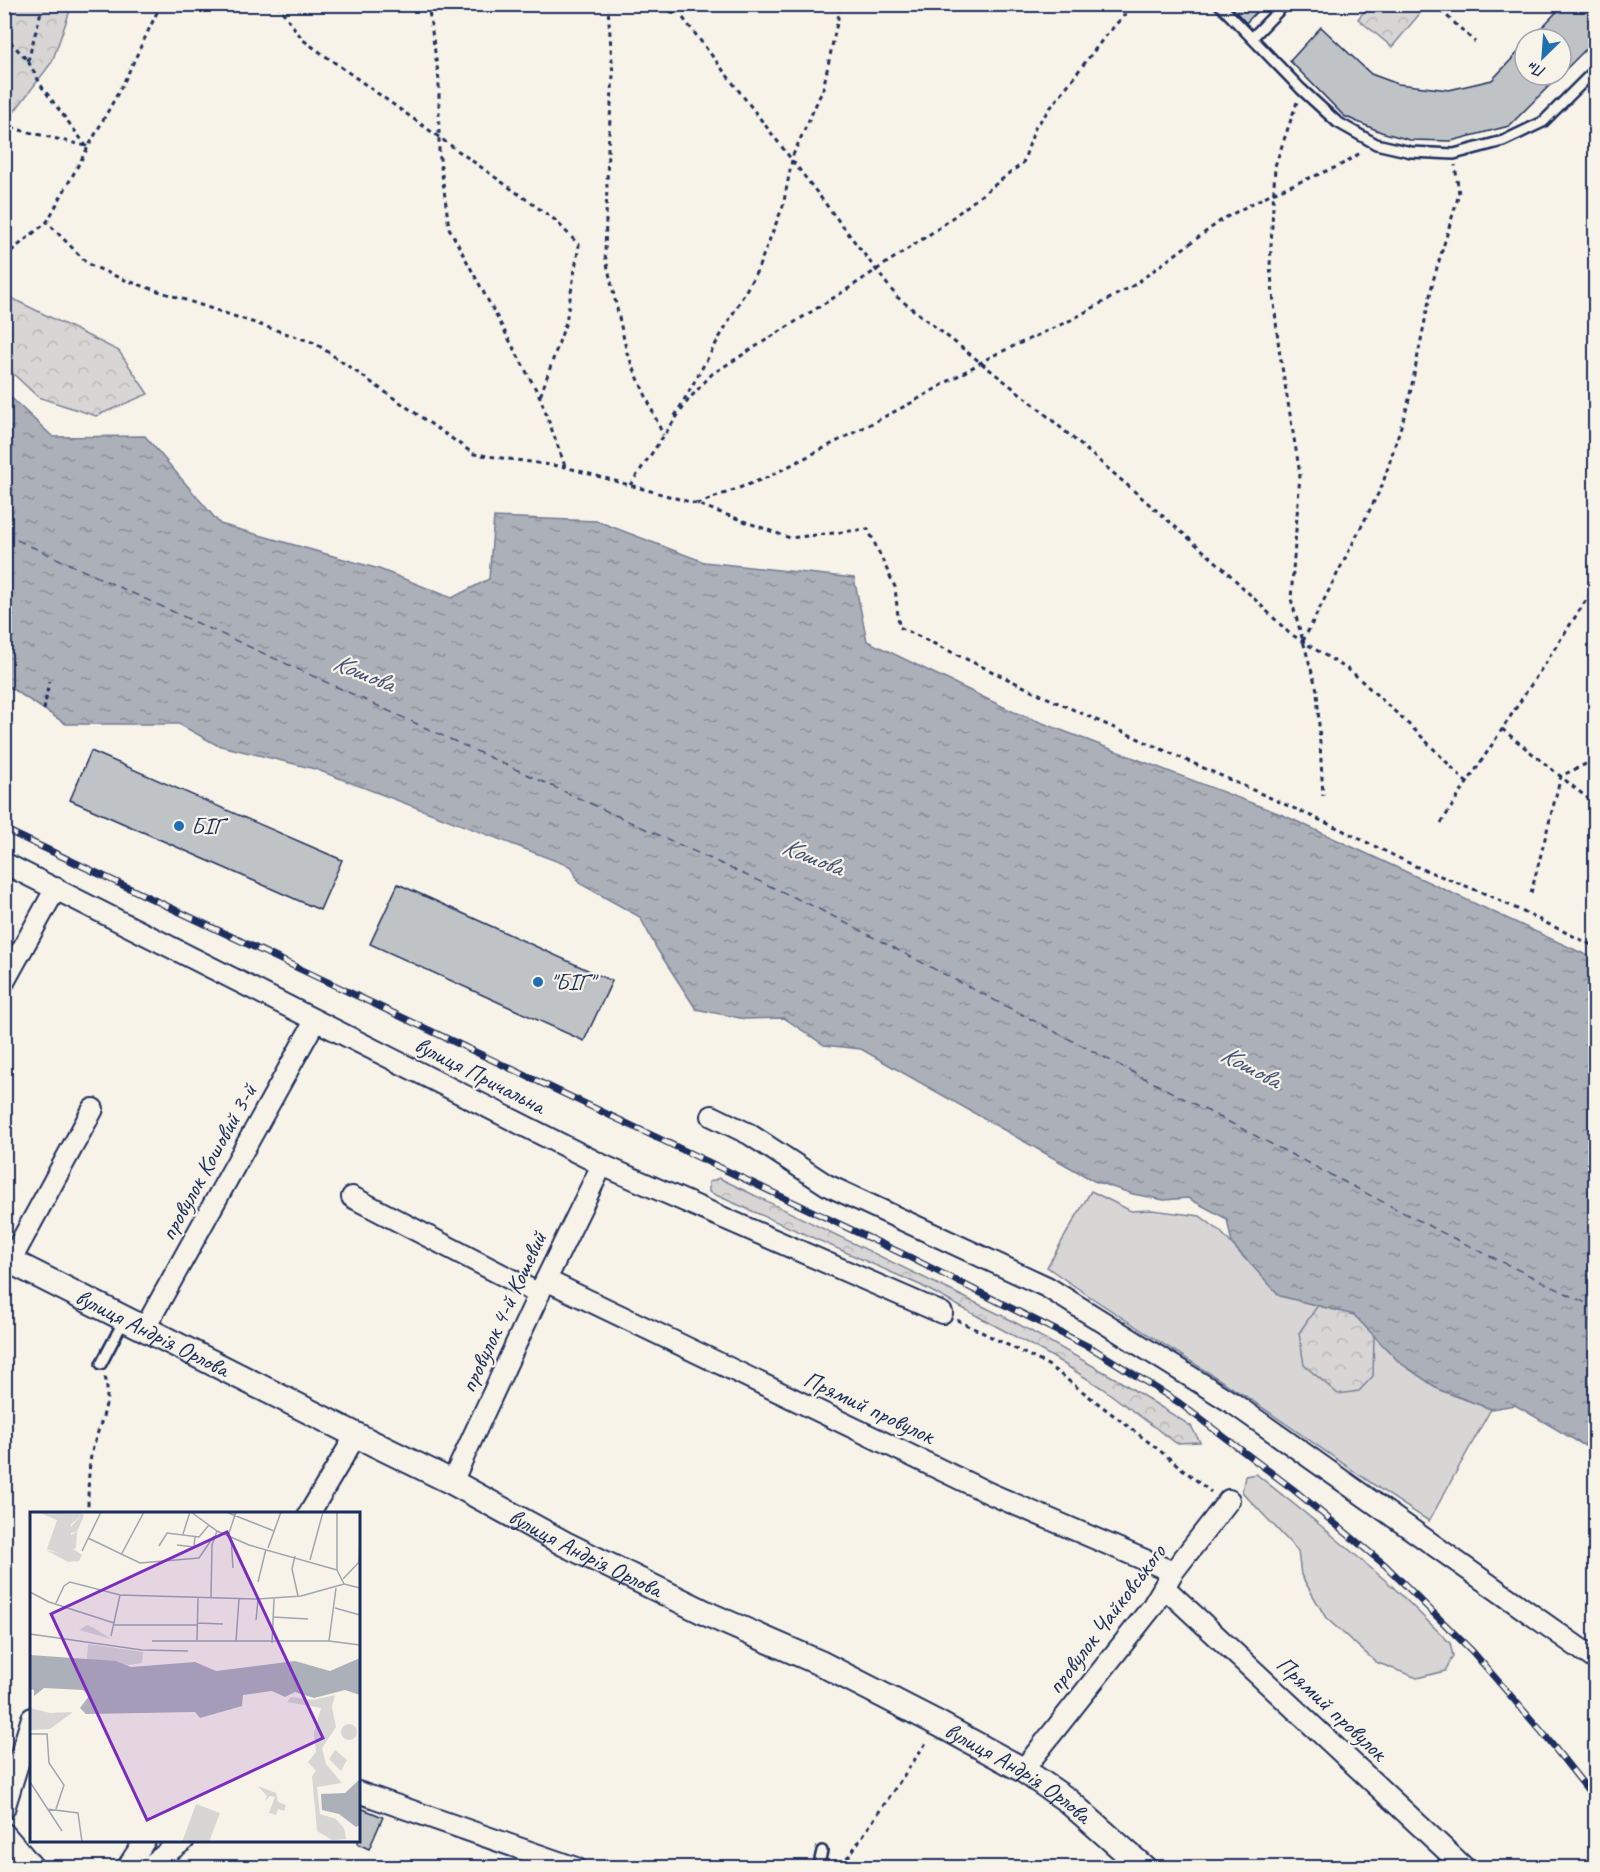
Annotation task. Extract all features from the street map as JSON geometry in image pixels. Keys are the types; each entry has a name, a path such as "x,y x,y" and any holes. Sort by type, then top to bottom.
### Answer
{"street":[{"name":"вулиця Причальна","path":"4,863 602,1165 942,1313"},
{"path":"4,982 56,888"},
{"name":"провулок Кошовий 3-й","path":"135,1323 315,1021"},
{"name":"вулиця Андрія Орлова","path":"93,1109 8,1259 452,1482 566,1544 712,1616 820,1663 939,1724 1023,1770 1066,1800 1144,1868"},
{"path":"712,1116 749,1134 827,1185 1047,1287 1234,1404 1596,1660"},
{"name":"провулок 4-й Кошевий","path":"452,1482 602,1165"},
{"name":"Прямий провулок","path":"352,1197 991,1494 1168,1579 1465,1868"},
{"path":"310,1512 356,1435"},
{"name":"провулок Чайковського","path":"1023,1770 1152,1607 1168,1579 1227,1502"},
{"path":"4,1809 30,1724"},
{"path":"360,1793 576,1868"},
{"path":"6,1837 34,1868"},
{"path":"127,1868 144,1842"},
{"path":"147,1868 181,1842"}],"lane":[{"path":"1219,4 1301,89 1337,122 1376,144 1411,152 1454,154 1503,141 1543,122 1596,69"},
{"path":"1252,38 1285,4"},
{"path":"101,1364 135,1323"},
{"path":"818,1868 822,1851"}],"path":[{"path":"28,61 43,4"},
{"path":"4,257 47,222 124,82 161,4"},
{"path":"277,4 303,40 555,220 579,245 566,322 540,397"},
{"path":"428,4 440,80 439,138 449,228 540,397 565,467"},
{"path":"610,4 608,8 613,75 605,255 627,353 663,435"},
{"path":"663,435 758,271 783,206 792,161 823,89 841,4"},
{"path":"630,485 689,399 712,374 939,228 1023,163 1035,128 1103,39 1134,4"},
{"path":"1434,4 1475,42"},
{"path":"674,5 729,82 897,297 1075,439 1222,567 1289,633 1352,672 1418,733 1467,783"},
{"path":"4,35 28,61 42,87 87,147"},
{"path":"1301,89 1275,166 1270,266 1279,349 1300,474 1291,599 1317,690 1323,796"},
{"path":"4,122 15,129 87,147"},
{"path":"697,504 768,477 910,403 980,362 1071,320 1134,285 1223,219 1274,192 1339,166 1376,144"},
{"path":"1303,641 1382,486 1408,404 1433,281 1459,194 1454,154"},
{"path":"47,222 88,264 122,279 315,343 474,454 565,467 697,504 790,538 868,529 895,587 898,627 1340,829 1415,866 1486,894 1596,947"},
{"path":"1441,823 1596,585"},
{"path":"44,710 49,681"},
{"path":"1502,729 1596,805"},
{"path":"1531,893 1561,776 1596,759"},
{"path":"942,1313 1048,1365 1227,1502"},
{"path":"88,1512 91,1456 104,1413 108,1387 101,1364"},
{"path":"829,1868 849,1856 939,1724"}],"green space":[{"path":"5,4 72,5 52,62 5,124"},
{"path":"1370,4 1427,5 1392,47 1358,19"},
{"path":"5,295 119,351 148,394 96,416 38,397 5,366"},
{"path":"719,1178 1009,1319 1118,1380 1191,1426 1200,1442 1176,1443 1102,1388 1051,1356 920,1285 709,1192 709,1182"},
{"path":"1091,1191 1131,1211 1152,1210 1200,1216 1221,1232 1246,1260 1356,1314 1399,1362 1440,1390 1491,1409 1429,1521 1245,1396 1120,1317 1047,1267"},
{"path":"1318,1305 1356,1314 1374,1335 1373,1376 1359,1391 1338,1394 1304,1365 1299,1333"},
{"path":"1256,1474 1392,1586 1450,1643 1453,1656 1445,1671 1417,1678 1376,1662 1326,1618 1301,1575 1298,1551 1242,1492 1245,1476"}],"water":[{"name":"Кошова","path":"5,392 53,437 145,436 220,524 379,569 452,598 489,579 494,517 597,521 704,562 854,578 867,641 1014,712 1283,815 1595,959 1595,1452 1515,1405 1491,1409 1440,1390 1399,1362 1354,1315 1280,1296 1232,1244 1227,1219 1188,1198 1164,1200 1133,1194 1094,1181 861,1049 824,1045 784,1018 745,1019 696,1009 657,949 640,917 579,883 572,867 315,769 217,745 179,724 66,724 5,684"}],"building":[{"path":"1229,4 1264,4 1246,23"},
{"path":"1564,4 1596,4 1596,39 1573,62 1573,27 1542,27"},
{"path":"1321,27 1371,74 1398,84 1449,90 1492,80 1513,58 1513,87 1548,87 1509,126 1451,141 1410,140 1381,132 1344,116 1290,61"},
{"path":"91,751 342,860 320,910 70,800"},
{"path":"398,884 612,981 584,1041 370,944"},
{"path":"360,1808 383,1817 369,1849 358,1844 360,1842"}],"ferry route":[{"path":"4,534 813,906 1435,1229 1596,1308"}],"railway":[{"path":"4,829 905,1255 1095,1350 1178,1402 1294,1490 1385,1565 1472,1651 1542,1732 1596,1800"}],"place":[{"name":"БІГ","path":"179,826"},
{"name":"\"БІГ\"","path":"538,982"}]}
